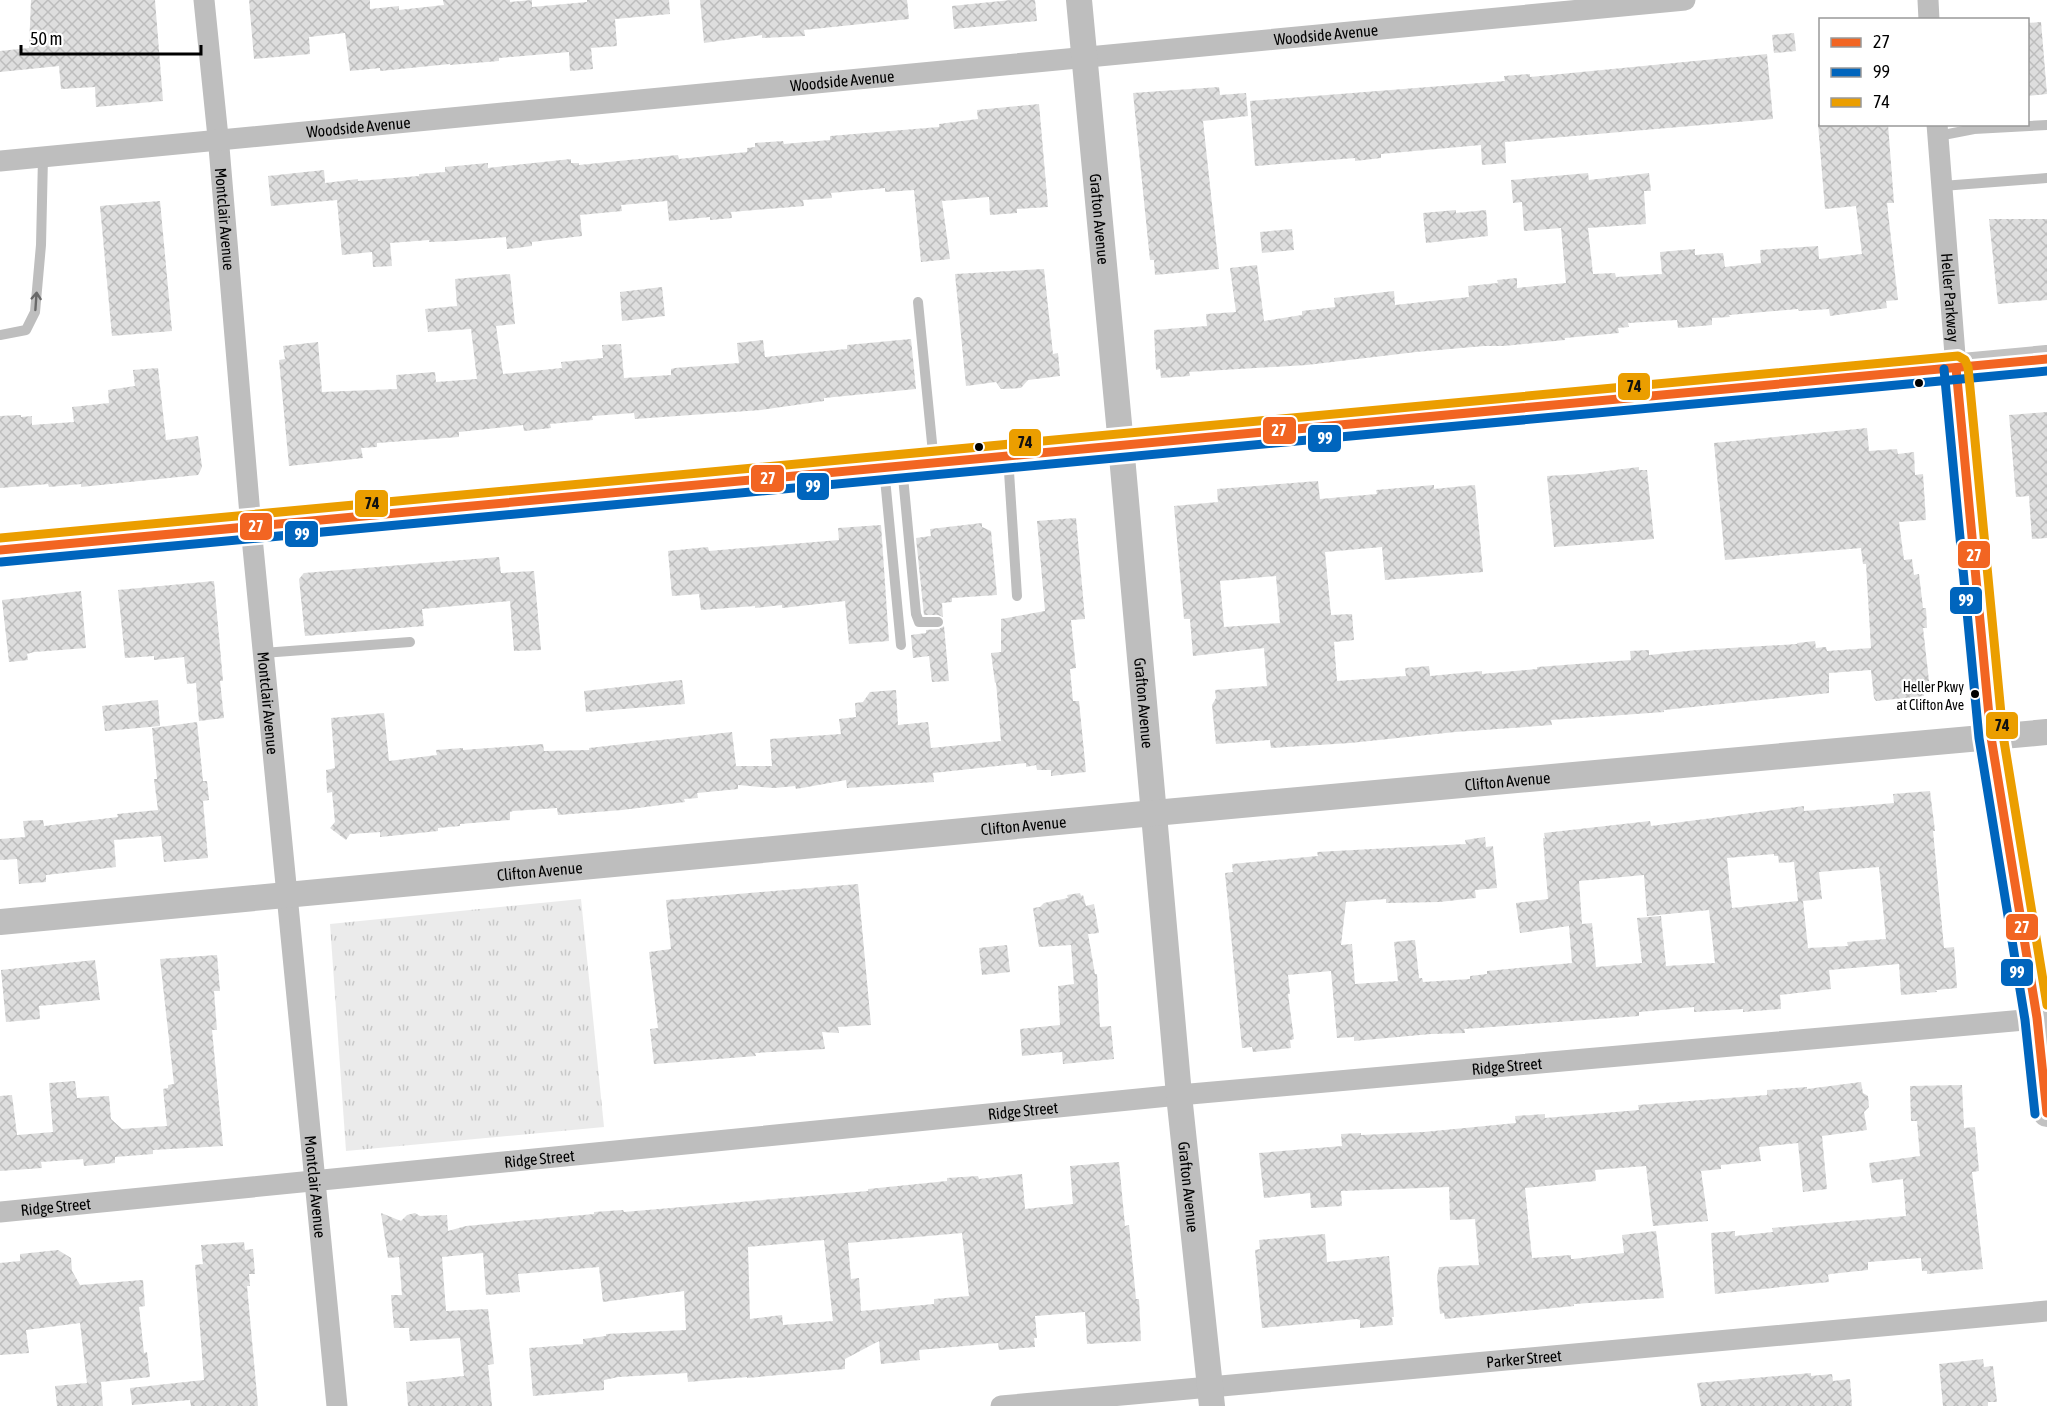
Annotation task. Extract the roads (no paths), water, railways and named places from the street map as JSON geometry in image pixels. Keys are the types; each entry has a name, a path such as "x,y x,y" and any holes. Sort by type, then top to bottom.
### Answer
{"main road":[{"path":"0,549 2047,359"},
{"name":"Heller Parkway","path":"1956,368 1991,737 2042,1018 2047,1113"}],"street":[{"name":"Montclair Avenue","path":"204,0 250,527 337,1406"},
{"name":"Grafton Avenue","path":"1079,0 1179,1095 1211,1396"},
{"name":"Woodside Avenue","path":"0,161 1685,0"},
{"path":"1928,0 1929,18"},
{"name":"Heller Parkway","path":"1937,130 1956,368"},
{"name":"Clifton Avenue","path":"0,922 1154,813 2047,732"},
{"name":"Ridge Street","path":"0,1212 1179,1095 2042,1018"},
{"name":"Parker Street","path":"1001,1406 1211,1396 2047,1311"}],"lane":[{"path":"2029,125 2047,124"},
{"path":"1937,130 2018,126"},
{"path":"0,335 26,330 35,312 43,156"},
{"path":"1942,186 2047,178"},
{"path":"918,302 934,463"},
{"path":"1008,456 1017,596"},
{"path":"893,467 916,614 919,622 938,622"},
{"path":"893,467 901,645"},
{"path":"263,653 410,642"}],"place":[{"name":"Heller Pkwy at Clifton Ave","path":"1975,694"}]}
